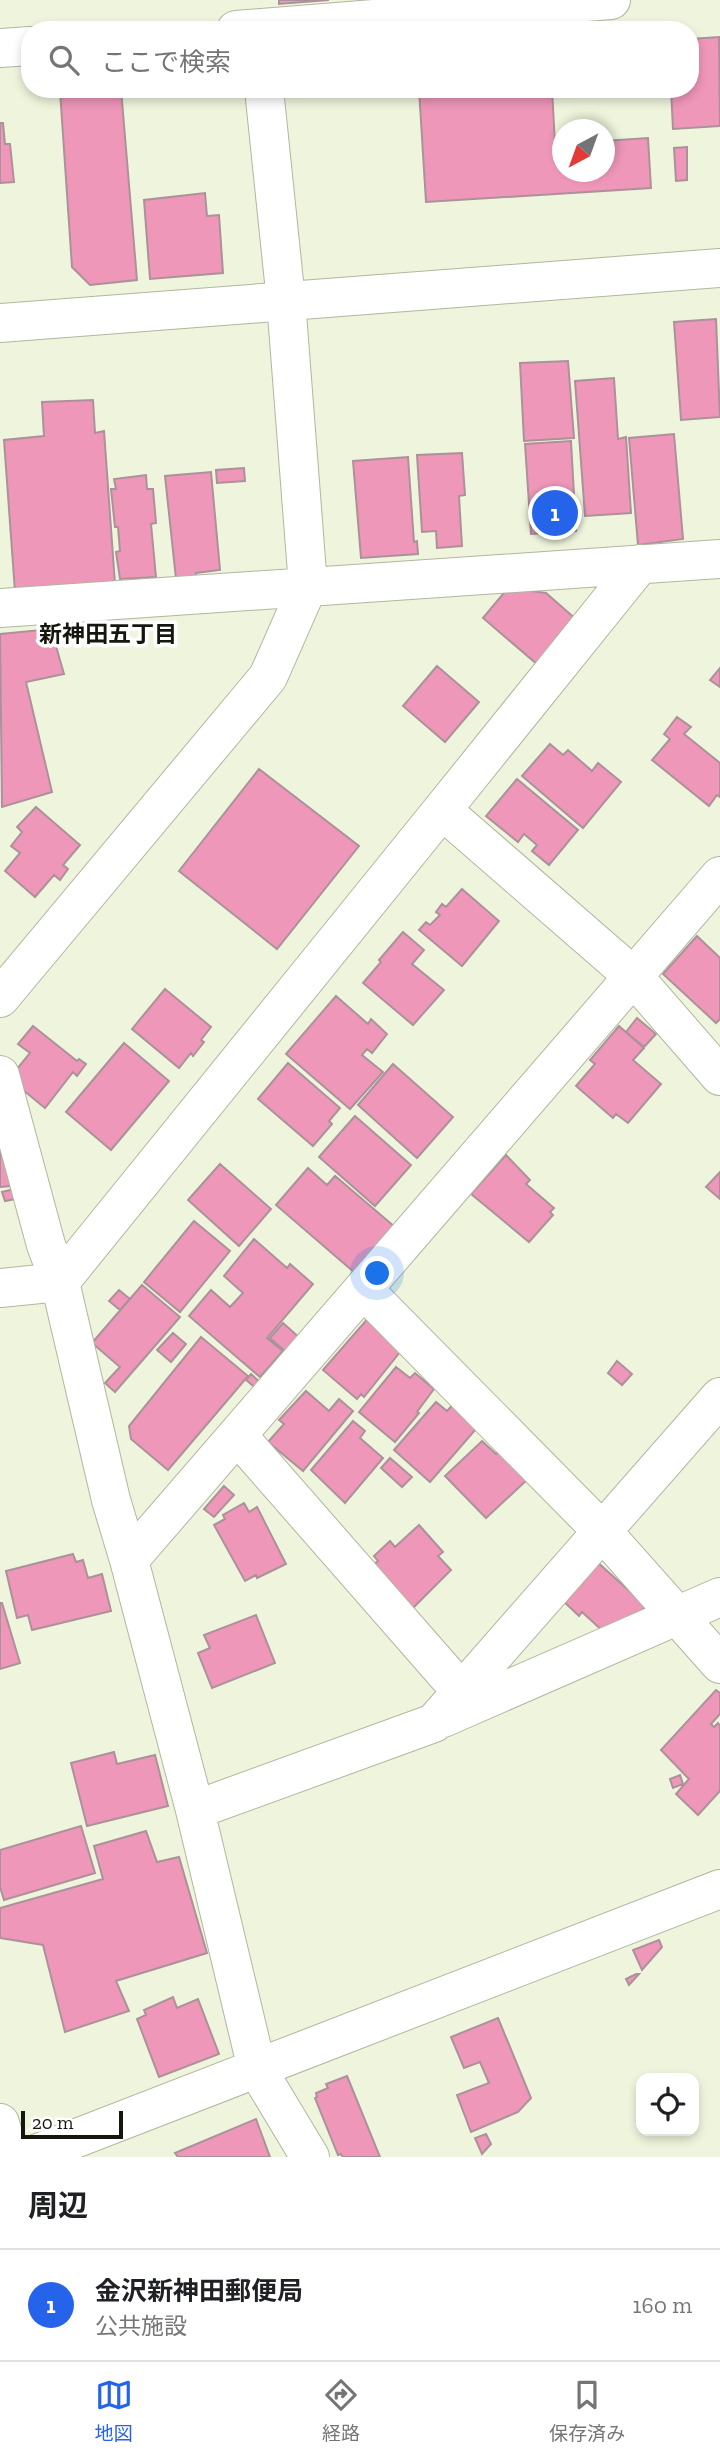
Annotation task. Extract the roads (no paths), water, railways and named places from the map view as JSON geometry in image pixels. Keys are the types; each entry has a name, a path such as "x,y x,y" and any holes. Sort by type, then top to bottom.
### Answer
{"street":[{"path":"268,21 611,0"},
{"path":"0,48 21,47"},
{"path":"0,998 268,677 308,586 286,301 265,98"},
{"path":"0,323 720,268"},
{"path":"0,608 720,559"},
{"path":"0,1288 60,1282 640,564"},
{"path":"442,810 633,976 720,1076"},
{"path":"129,1560 720,876"},
{"path":"0,1075 46,1245 60,1282 111,1500 195,1810 257,2069 310,2157"},
{"path":"363,1289 603,1531 720,1664"},
{"path":"434,1723 720,1397"},
{"path":"237,1435 461,1691"},
{"path":"195,1810 434,1723 720,1597"},
{"path":"28,2157 720,1889"},
{"path":"0,2123 10,2157"}],"place":[{"name":"金沢新神田郵便局","path":"555,513"}],"district":[{"name":"新神田五丁目","path":"108,634"}]}
